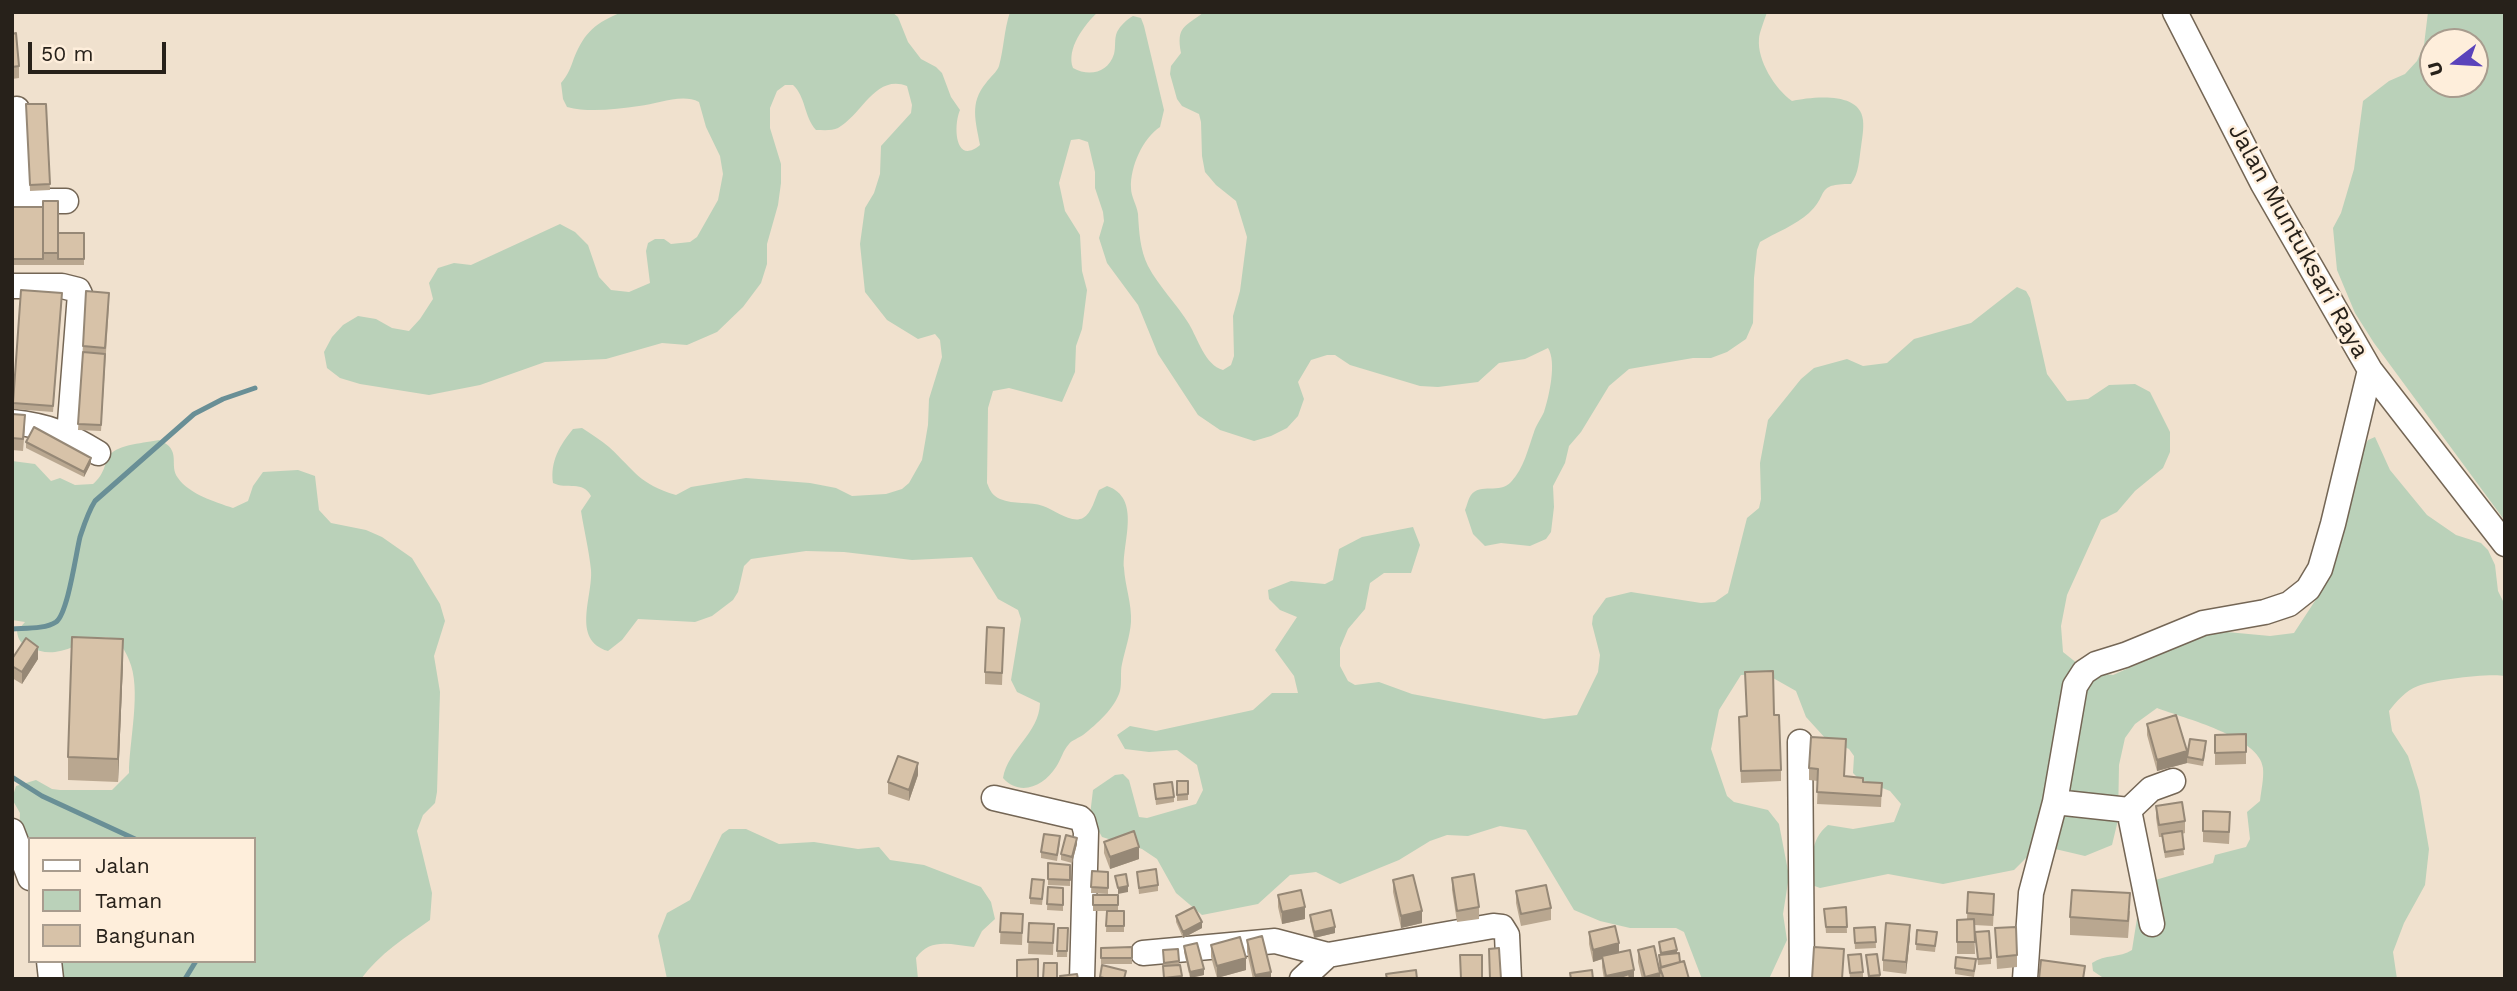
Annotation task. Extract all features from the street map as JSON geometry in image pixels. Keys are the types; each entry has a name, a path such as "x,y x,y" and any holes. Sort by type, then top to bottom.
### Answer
{"street":[{"name":"Jalan Muntuksari Raya","path":"2025,979 2031,893 2055,802 2075,686 2084,672 2096,664 2203,623 2265,612 2289,604 2308,589 2320,569 2333,524 2370,370 2263,184 2175,12"},
{"path":"18,109 17,201 66,201"},
{"path":"12,286 62,286 78,290 80,294 69,435"},
{"path":"2370,370 2505,544"},
{"path":"12,422 69,435 98,453"},
{"path":"1800,742 1802,979"},
{"path":"2055,802 2129,810 2151,789 2173,781"},
{"path":"994,798 1080,818 1083,821 1086,832 1082,979"},
{"path":"2129,810 2152,924"},
{"path":"12,831 28,873"},
{"path":"1143,953 1275,940 1328,955 1493,926 1502,927 1507,935 1509,979"},
{"path":"1302,979 1328,955"}],"green space":[{"path":"622,12 892,12 898,17 908,42 921,59 942,73 951,97 960,110 957,134 965,151 980,145 976,121 977,98 999,66 1010,12 1098,12 1082,30 1074,45 1071,61 1073,68 1091,73 1103,69 1111,60 1120,27 1133,16 1141,18 1164,110 1160,127 1148,138 1139,154 1131,180 1145,260 1152,274 1189,324 1211,363 1223,370 1231,365 1234,356 1233,316 1240,291 1247,237 1236,201 1205,172 1199,114 1182,106 1177,99 1170,74 1171,66 1181,53 1181,32 1204,12 1767,12 1760,33 1759,47 1764,65 1779,89 1792,101 1834,98 1853,104 1860,111 1863,120 1863,134 1856,175 1851,184 1827,188 1804,217 1760,242 1754,278 1753,323 1746,339 1727,352 1711,358 1693,358 1629,369 1609,386 1581,432 1569,446 1565,463 1553,486 1551,532 1546,539 1530,546 1501,543 1485,546 1473,534 1465,510 1475,491 1506,486 1522,465 1548,398 1552,362 1548,348 1525,359 1499,363 1478,382 1438,387 1420,386 1350,365 1335,355 1327,355 1311,360 1298,382 1304,399 1298,416 1287,428 1254,441 1220,430 1198,415 1158,354 1138,305 1107,263 1099,238 1104,221 1103,212 1095,188 1095,172 1088,142 1071,140 1059,183 1065,211 1080,235 1082,271 1087,290 1082,329 1076,346 1075,372 1062,402 1009,388 993,391 988,408 987,483 992,493 1000,499 1038,505 1073,519 1086,516 1099,490 1107,486 1118,492 1127,511 1124,568 1131,622 1121,667 1120,691 1114,704 1094,726 1069,744 1051,774 1038,784 1024,788 1010,784 1003,778 1011,758 1034,724 1040,703 1017,692 1011,680 1021,619 1018,610 998,599 972,557 912,560 844,552 806,551 751,559 744,566 738,592 733,600 712,616 695,622 638,619 622,640 608,651 590,638 587,628 591,570 581,511 591,496 584,488 553,483 553,468 560,447 573,429 582,428 609,447 645,481 676,495 691,487 746,478 810,483 836,488 852,496 886,494 902,489 909,483 922,460 929,399 942,357 940,340 935,334 918,339 887,320 865,292 860,244 865,208 874,193 880,174 881,146 911,113 912,105 907,86 896,84 877,91 847,122 833,130 816,130 793,85 785,85 777,91 770,108 770,128 781,164 781,183 767,244 767,264 761,283 743,307 717,332 687,345 662,343 606,359 545,362 480,385 429,395 360,384 340,378 327,368 324,352 343,325 358,316 376,319 392,328 409,331 433,299 429,283 438,268 454,263 471,265 560,224 575,232 588,245 599,277 611,290 629,292 650,283 646,251 648,243 655,239 664,239 671,244 690,242 697,237 718,200 723,174 720,156 706,127 699,102 678,99 594,110 567,107 563,99 561,83 582,41 598,24"},
{"path":"2428,12 2505,12 2505,521 2374,343 2355,313 2337,270 2333,228 2341,213 2354,169 2363,101 2389,81 2405,74 2419,56 2419,98 2489,98 2489,28 2426,28"},
{"path":"2017,287 2026,291 2030,298 2047,374 2067,401 2088,399 2109,385 2135,384 2150,392 2170,432 2170,452 2163,468 2135,491 2117,512 2101,520 2067,595 2061,626 2063,652 2088,672 2113,675 2201,636 2227,632 2270,636 2294,633 2326,584 2364,447 2368,440 2375,437 2390,470 2427,515 2456,535 2481,543 2488,550 2495,565 2498,591 2505,605 2505,676 2486,675 2418,686 2405,693 2389,711 2392,731 2408,756 2419,791 2429,849 2425,885 2404,923 2393,952 2397,979 2105,979 2093,971 2092,963 2097,960 2132,950 2141,893 2152,881 2213,863 2215,855 2246,847 2250,839 2247,812 2260,801 2263,768 2259,757 2249,747 2219,730 2157,708 2135,724 2125,738 2119,765 2118,820 2112,845 2085,856 2051,848 2043,849 2027,857 2014,870 1943,884 1888,874 1820,888 1812,885 1812,860 1817,837 1822,831 1828,825 1853,829 1894,822 1901,804 1890,791 1859,779 1853,773 1854,756 1849,749 1826,739 1806,717 1796,691 1766,674 1741,675 1719,710 1711,749 1727,796 1734,802 1768,810 1779,824 1789,876 1783,914 1787,940 1769,979 1702,979 1684,932 1676,928 1630,928 1600,921 1574,910 1526,830 1500,826 1468,836 1447,835 1430,841 1399,860 1340,884 1316,872 1290,875 1258,904 1202,915 1176,893 1157,859 1142,849 1102,837 1090,815 1093,790 1115,775 1123,774 1129,780 1139,817 1147,818 1196,804 1203,790 1197,765 1177,750 1149,752 1125,749 1117,735 1130,726 1156,731 1253,710 1272,693 1298,693 1294,676 1275,650 1297,617 1280,610 1269,599 1268,590 1291,581 1325,584 1333,580 1339,549 1362,537 1413,527 1420,545 1411,573 1384,573 1370,583 1365,609 1348,629 1340,648 1340,666 1348,681 1355,685 1379,682 1412,694 1544,719 1577,715 1598,672 1600,655 1592,624 1593,616 1606,598 1631,592 1701,603 1715,602 1728,593 1747,518 1759,508 1760,463 1768,420 1801,379 1814,368 1847,359 1863,366 1887,363 1914,339 1971,323"},
{"path":"159,440 166,444 173,453 175,473 183,484 203,497 233,508 248,501 253,486 263,472 298,470 315,476 319,510 331,523 366,530 382,537 412,558 440,604 445,621 434,656 440,692 437,792 435,803 423,815 417,831 432,893 430,920 384,954 361,979 58,979 56,963 256,963 256,837 28,837 28,861 19,837 20,813 12,799 16,786 36,780 52,789 112,790 129,773 135,700 133,672 129,660 122,647 114,640 96,638 66,650 52,652 32,648 19,639 17,631 25,622 12,620 12,461 35,464 51,481 60,478 75,485 93,484 100,477 110,455 126,446"},
{"path":"729,829 746,829 779,844 814,842 858,849 879,847 890,860 924,865 981,887 991,902 995,919 982,931 974,947 942,944 922,951 916,958 918,979 667,979 658,936 667,913 690,900 722,834"}],"building":[{"path":"16,33 19,66 12,67 12,34"},
{"path":"26,104 46,104 50,184 30,185"},
{"path":"43,201 58,201 58,253 43,253"},
{"path":"12,207 43,207 43,259 12,259"},
{"path":"58,233 84,233 84,259 58,259"},
{"path":"21,290 62,293 53,406 13,403"},
{"path":"86,291 109,293 105,348 83,346"},
{"path":"83,352 105,354 101,425 78,424"},
{"path":"12,414 25,415 23,439 12,438"},
{"path":"34,427 91,458 84,472 26,442"},
{"path":"987,627 1004,628 1002,673 985,672"},
{"path":"72,637 123,639 118,759 68,757"},
{"path":"26,638 38,647 22,672 12,666 12,659"},
{"path":"1773,671 1774,715 1779,715 1781,770 1741,771 1739,717 1747,716 1745,672"},
{"path":"2176,715 2187,751 2157,760 2147,724"},
{"path":"2246,734 2246,752 2215,753 2215,735"},
{"path":"1811,737 1846,739 1844,776 1863,778 1863,782 1882,783 1881,796 1817,792 1818,769 1809,768"},
{"path":"2190,739 2206,741 2203,760 2187,757"},
{"path":"898,756 918,763 909,790 888,782"},
{"path":"1177,781 1188,781 1188,794 1177,795"},
{"path":"1172,782 1174,797 1156,799 1154,784"},
{"path":"2182,802 2185,821 2159,825 2156,806"},
{"path":"2203,811 2230,812 2229,832 2203,831"},
{"path":"1134,831 1139,847 1110,857 1104,842"},
{"path":"2182,831 2184,849 2165,852 2162,834"},
{"path":"1044,834 1060,836 1057,855 1041,852"},
{"path":"1066,835 1077,838 1072,857 1061,854"},
{"path":"1048,863 1070,865 1070,880 1048,879"},
{"path":"1156,869 1158,885 1139,888 1137,872"},
{"path":"1092,871 1108,872 1108,888 1091,887"},
{"path":"1126,874 1128,886 1118,888 1115,876"},
{"path":"1474,874 1479,907 1457,911 1452,878"},
{"path":"1413,875 1422,911 1401,916 1393,880"},
{"path":"1032,879 1044,880 1042,899 1030,898"},
{"path":"1546,885 1551,908 1521,914 1516,891"},
{"path":"1048,887 1063,888 1063,905 1047,904"},
{"path":"1301,890 1305,907 1282,912 1278,895"},
{"path":"2072,890 2130,893 2128,921 2070,917"},
{"path":"1968,892 1994,894 1993,915 1967,913"},
{"path":"1093,895 1118,895 1118,905 1093,905"},
{"path":"1194,907 1202,922 1183,932 1176,916"},
{"path":"1846,907 1847,927 1826,927 1824,909"},
{"path":"1331,910 1335,927 1314,932 1310,915"},
{"path":"1107,911 1124,911 1124,926 1106,926"},
{"path":"1001,913 1023,914 1022,933 1000,932"},
{"path":"1974,919 1975,942 1957,942 1957,920"},
{"path":"1029,923 1054,924 1053,943 1028,942"},
{"path":"1886,923 1910,925 1906,962 1883,960"},
{"path":"1615,926 1619,943 1593,950 1589,932"},
{"path":"1875,927 1876,942 1855,943 1854,928"},
{"path":"2016,927 2017,955 1997,957 1995,928"},
{"path":"1058,928 1068,928 1067,951 1057,951"},
{"path":"1917,930 1937,932 1935,946 1916,944"},
{"path":"1989,931 1991,958 1978,959 1975,932"},
{"path":"1262,936 1271,972 1255,975 1247,940"},
{"path":"1240,937 1246,958 1217,966 1211,945"},
{"path":"1674,938 1677,950 1661,953 1659,942"},
{"path":"1197,943 1204,969 1190,972 1184,946"},
{"path":"1654,946 1660,973 1645,977 1638,950"},
{"path":"1132,947 1132,958 1101,958 1101,948"},
{"path":"1814,947 1844,949 1842,979 1812,979"},
{"path":"1499,948 1501,979 1490,979 1489,949"},
{"path":"1178,949 1179,961 1164,963 1163,950"},
{"path":"1630,950 1634,970 1606,976 1602,956"},
{"path":"1679,953 1680,962 1661,967 1659,955"},
{"path":"1861,954 1863,972 1850,973 1848,955"},
{"path":"1877,954 1880,975 1869,976 1866,955"},
{"path":"1460,955 1482,955 1482,979 1461,979"},
{"path":"1956,957 1976,959 1974,971 1955,968"},
{"path":"1038,959 1038,978 1017,978 1017,960"},
{"path":"2041,960 2085,966 2083,979 2039,979"},
{"path":"1684,961 1689,979 1664,979 1660,968"},
{"path":"1044,963 1057,963 1057,979 1043,979"},
{"path":"1102,965 1126,971 1124,979 1100,977"},
{"path":"1180,965 1182,976 1164,978 1163,966"},
{"path":"1416,970 1417,979 1387,979 1386,974"},
{"path":"1592,970 1593,979 1571,979 1570,973"},
{"path":"1077,974 1078,979 1061,979 1060,976"},
{"path":"1629,974 1630,979 1615,979"}],"waterway":[{"path":"12,629 47,626 56,622 60,616 68,595 80,537 95,501 194,414 223,399 255,388"},
{"path":"12,777 42,796 131,837"},
{"path":"185,979 195,963"}]}
